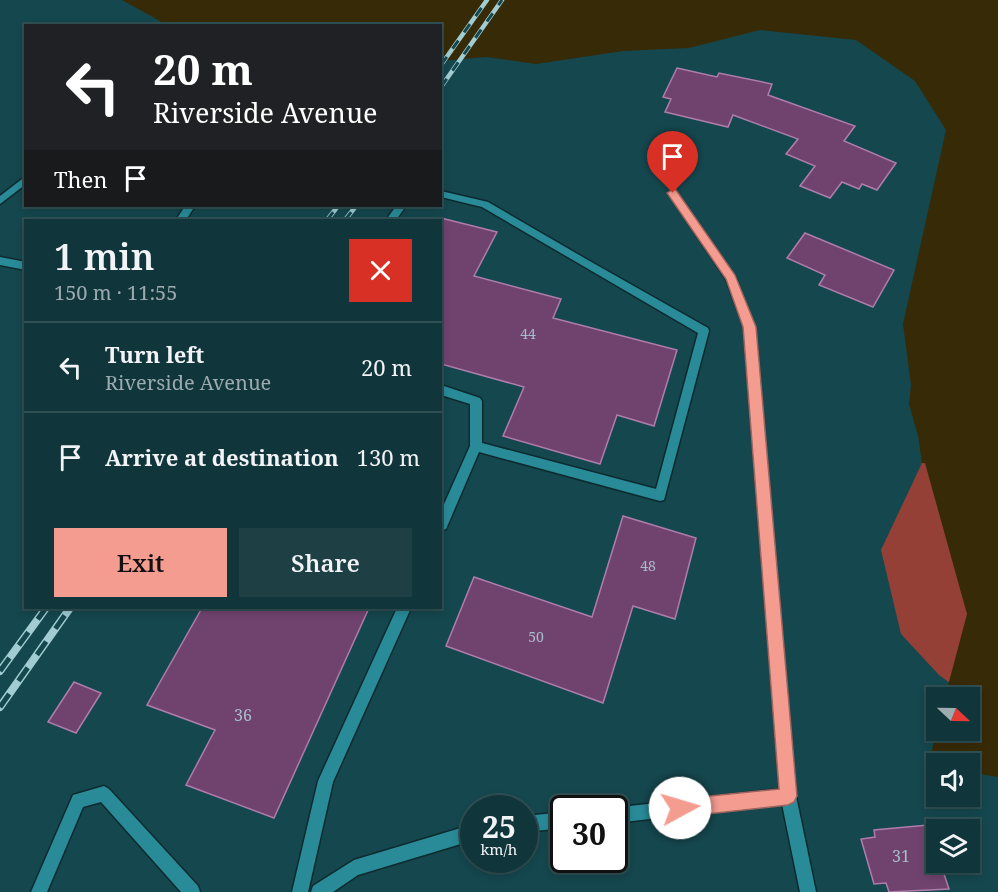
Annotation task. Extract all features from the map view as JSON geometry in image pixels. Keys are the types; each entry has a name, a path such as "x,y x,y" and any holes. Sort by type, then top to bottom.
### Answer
{"street":[{"path":"0,201 24,181"},
{"path":"673,193 731,278 749,327 788,796 808,892"},
{"path":"442,194 485,204 704,331 660,496 476,446"},
{"path":"0,261 24,266"},
{"path":"442,390 476,401 476,446 442,519"},
{"path":"300,892 326,781 404,609"},
{"path":"39,892 78,800 104,795 192,892"},
{"path":"628,814 788,796"},
{"path":"319,892 354,868 460,836"}],"shaded area":[{"path":"122,0 998,0 998,777 980,774 980,753 931,753 934,741 980,741 980,687 948,687 967,614 925,463 922,463 918,436 909,404 911,385 903,324 946,130 915,81 856,40 760,30 689,48 623,51 536,64 486,57 442,61 442,24 165,24"},
{"path":"922,463 998,466 981,706 980,687 955,687 939,675 901,634 881,550"}],"building":[{"path":"677,68 717,77 719,73 772,84 768,95 855,126 844,141 896,163 877,190 862,184 859,189 842,182 830,198 800,186 815,166 786,154 798,139 733,115 728,127 665,112 671,99 663,97"},
{"path":"441,219 497,232 474,276 561,299 553,318 677,350 654,426 617,415 600,464 503,436 524,387 442,364"},
{"path":"805,233 894,270 873,307 819,285 825,275 787,258"},
{"path":"623,516 696,538 675,619 633,606 603,703 446,646 474,577 592,617"},
{"path":"201,609 369,609 274,818 186,785 215,730 147,705"},
{"path":"74,682 101,693 76,733 48,722"},
{"path":"926,825 926,873 944,873 949,889 889,892 886,883 874,884 861,839 875,837 874,830"}],"railway":[{"path":"442,64 487,0"},
{"path":"442,86 502,0"},
{"path":"328,219 337,207"},
{"path":"346,219 355,207"},
{"path":"0,671 45,609"},
{"path":"0,707 69,609"}],"route":[{"path":"673,193 731,278 749,327 788,796 680,808"}]}
